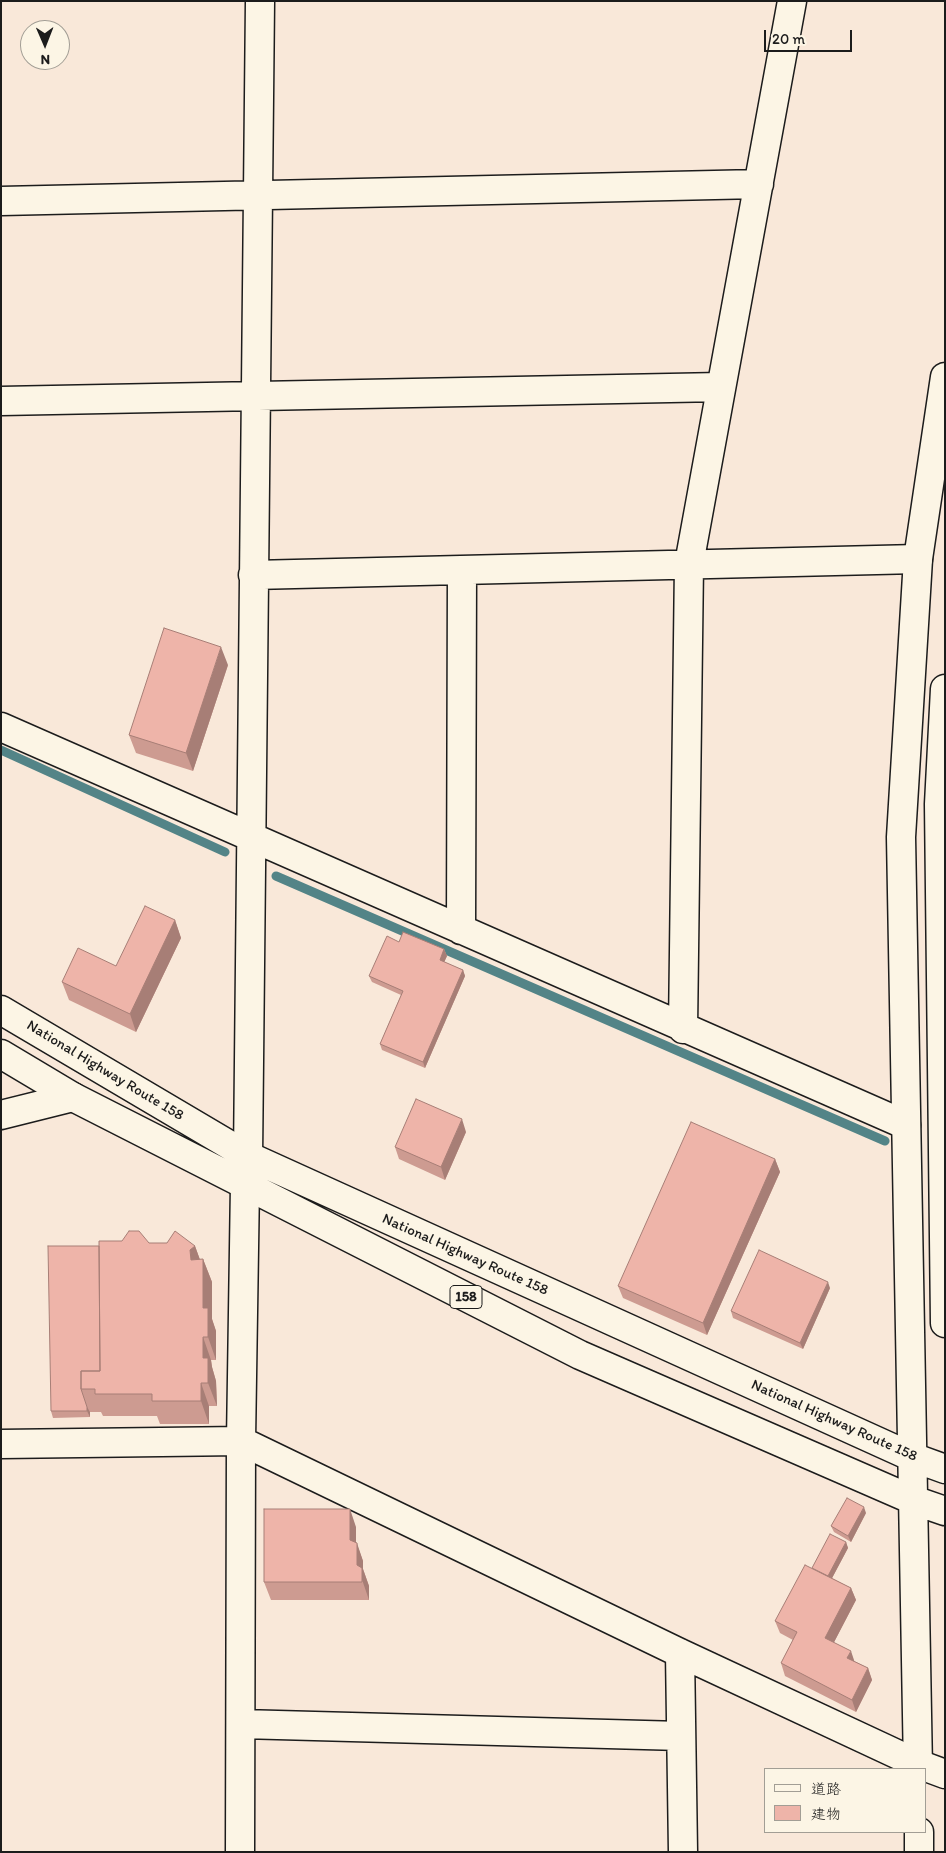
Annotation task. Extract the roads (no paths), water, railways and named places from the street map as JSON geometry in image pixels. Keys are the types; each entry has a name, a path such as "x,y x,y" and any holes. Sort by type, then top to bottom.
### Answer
{"main road":[{"path":"240,1852 242,1441 245,1184 248,1156 260,1"},
{"path":"683,1029 689,564 792,1"},
{"path":"1,201 759,184"},
{"path":"1,1444 242,1441 918,1767 900,837 918,559 945,377"},
{"path":"1,401 721,387"},
{"path":"253,575 918,559"},
{"path":"461,930 462,570"},
{"path":"945,690 939,804 945,1323"},
{"path":"1,727 906,1126"},
{"name":"National Highway Route 158","path":"1,1010 248,1156 912,1457 945,1469"},
{"name":"National Highway Route 158","path":"1,1054 73,1097 580,1355 913,1500 945,1511"},
{"path":"1,1115 73,1097"},
{"path":"680,1653 683,1852"},
{"path":"240,1724 681,1736"},
{"path":"926,1769 945,1774"},
{"path":"919,1833 919,1852"}],"waterway":[{"path":"1,750 225,852"},
{"path":"276,876 885,1141"}]}
